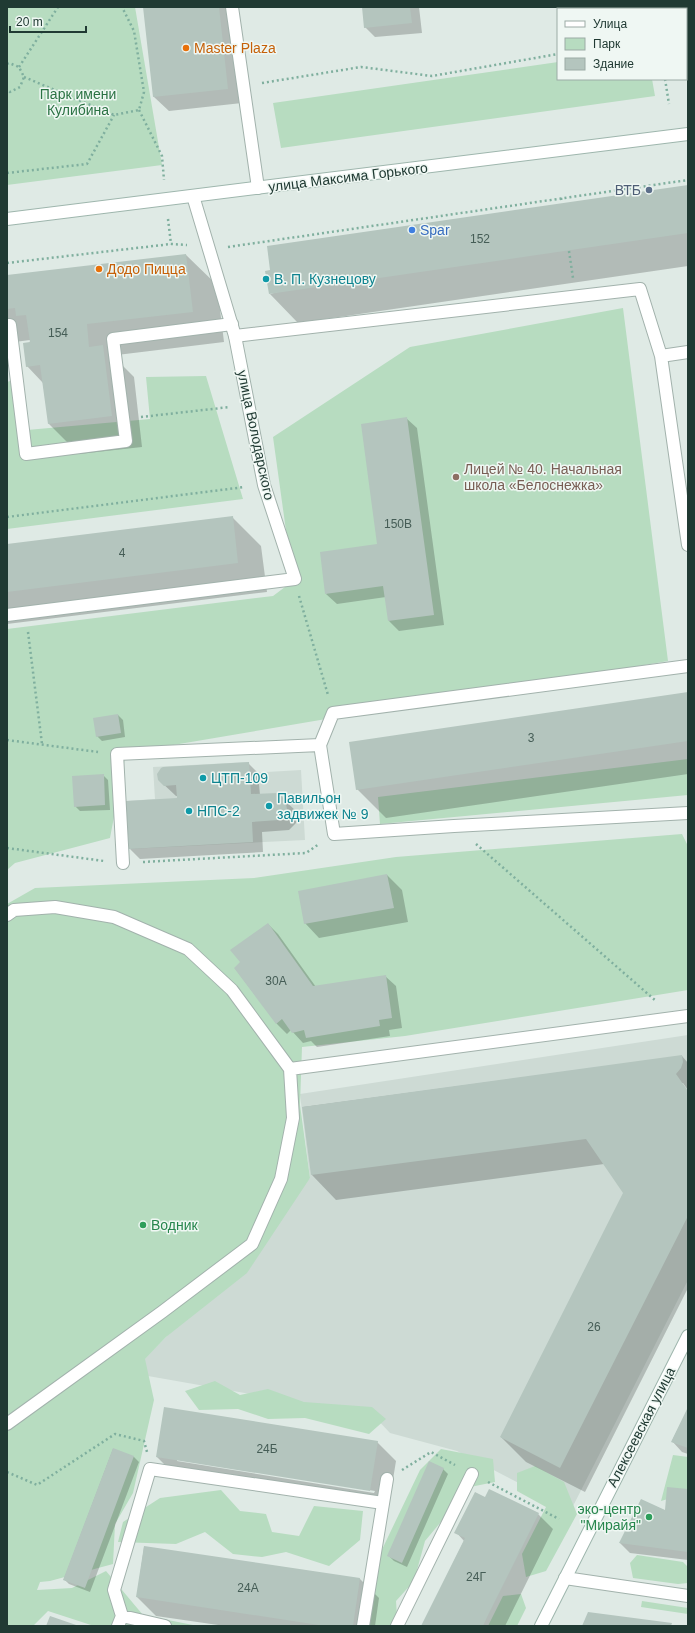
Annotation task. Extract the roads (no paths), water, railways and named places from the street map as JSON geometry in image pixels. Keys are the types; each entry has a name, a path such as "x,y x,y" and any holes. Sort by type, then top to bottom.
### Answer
{"street":[{"path":"232,7 258,188"},
{"name":"улица Максима Горького","path":"7,219 688,134"},
{"name":"улица Володарского","path":"7,615 294,579 264,485 232,324 193,196"},
{"path":"235,336 640,289 660,356 688,545"},
{"path":"7,325 10,325 26,454 126,442 113,338 232,324"},
{"path":"660,356 688,352"},
{"path":"688,666 333,713 320,745 334,834 688,813"},
{"path":"123,863 117,754 320,745"},
{"path":"7,915 14,910 55,907 114,917 188,949 232,990 290,1069 293,1118 281,1179 252,1244 162,1312 7,1424"},
{"path":"290,1069 688,1016"},
{"name":"Алексеевская улица","path":"541,1626 688,1336"},
{"path":"166,1626 120,1621 114,1590 150,1469 384,1503"},
{"path":"397,1626 472,1474"},
{"path":"363,1626 387,1479"},
{"path":"565,1578 688,1596"}],"place":[{"name":"Master Plaza","path":"186,48"},
{"name":"ВТБ","path":"649,190"},
{"name":"Spar","path":"412,230"},
{"name":"Додо Пицца","path":"99,269"},
{"name":"В. П. Кузнецову","path":"266,279"},
{"name":"Лицей № 40. Начальная школа «Белоснежка»","path":"456,477"},
{"name":"ЦТП-109","path":"203,778"},
{"name":"Павильон задвижек № 9","path":"269,806"},
{"name":"НПС-2","path":"189,811"},
{"name":"Водник","path":"143,1225"},
{"name":"эко-центр \"Мирайя\"","path":"649,1517"}],"park label":[{"name":"Парк имени Кулибина","path":"78,102"}]}
